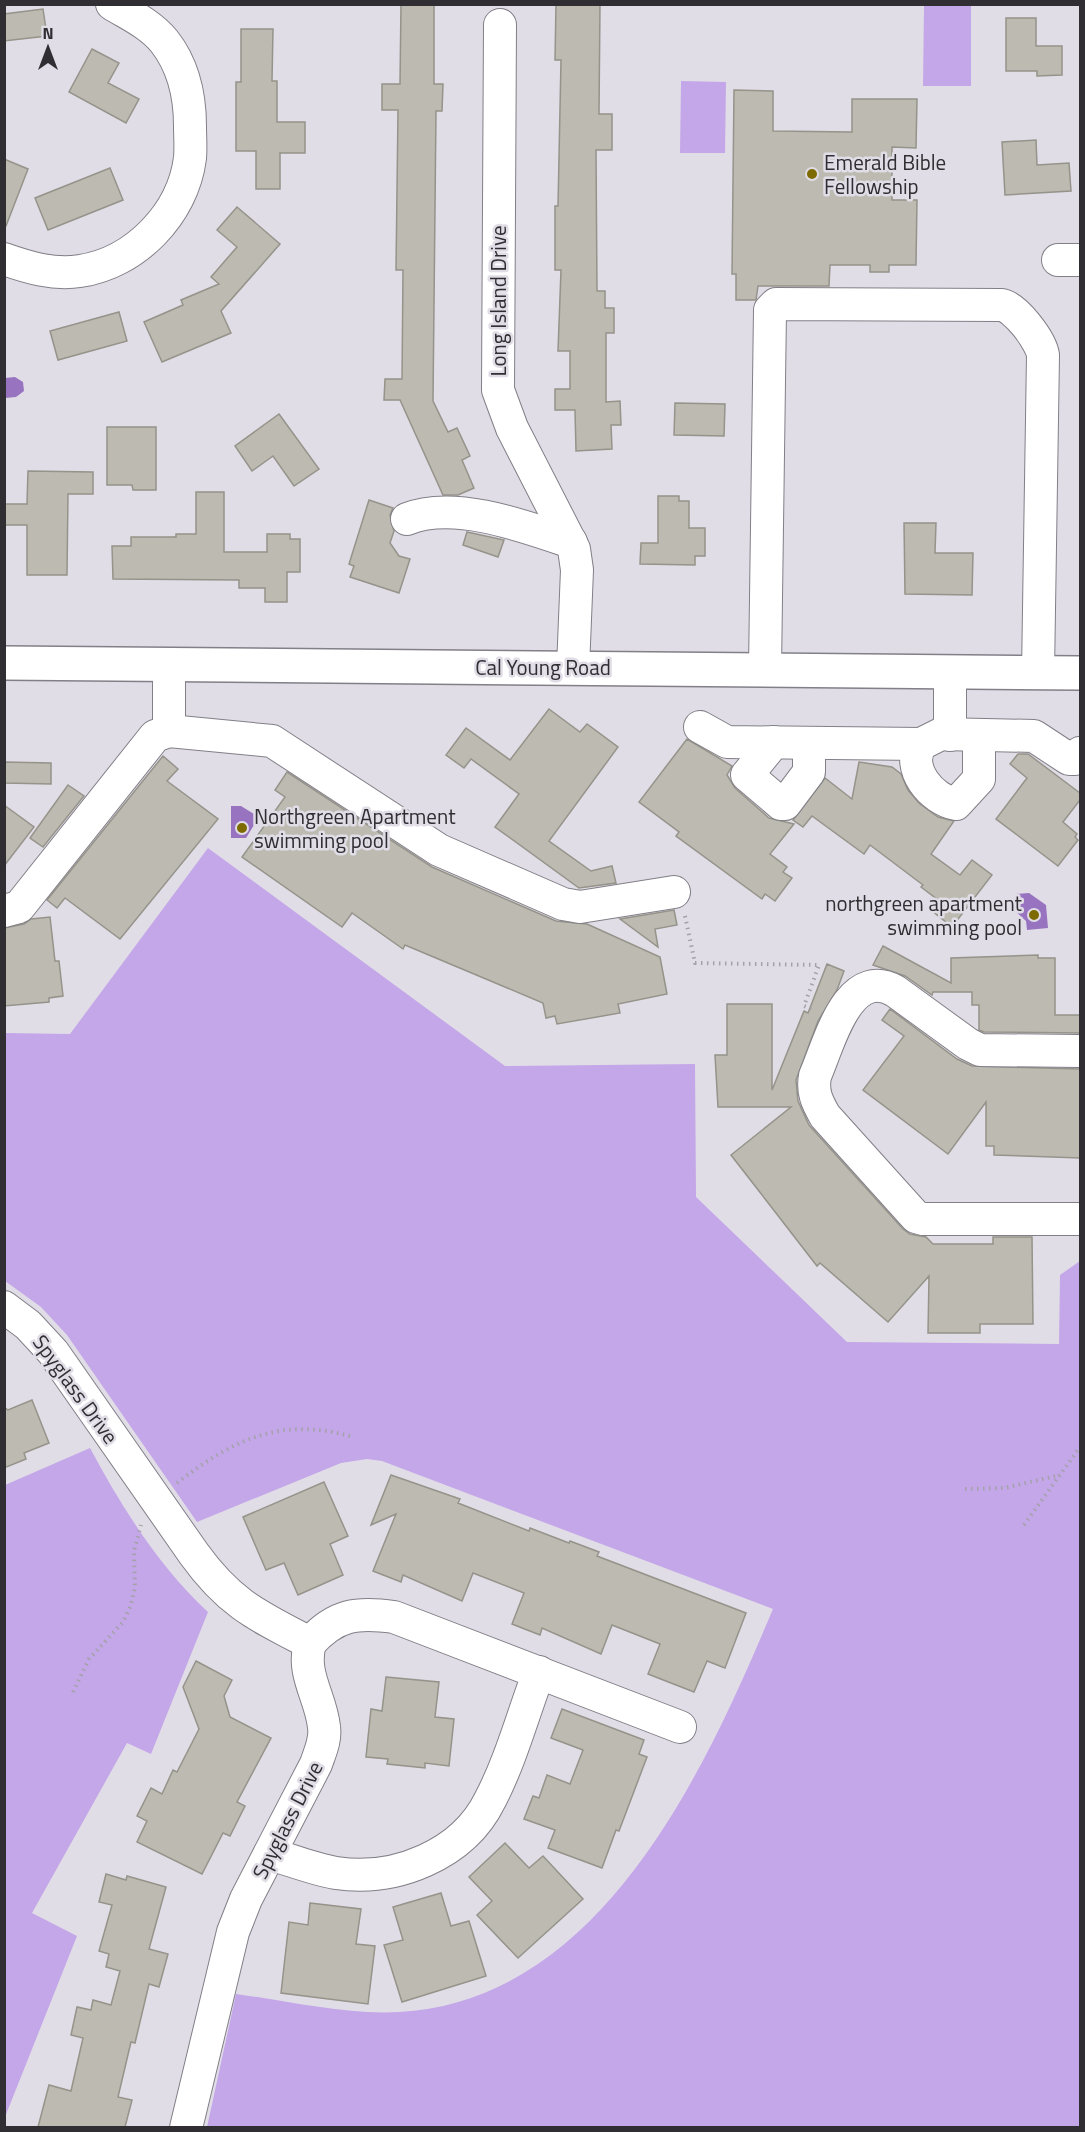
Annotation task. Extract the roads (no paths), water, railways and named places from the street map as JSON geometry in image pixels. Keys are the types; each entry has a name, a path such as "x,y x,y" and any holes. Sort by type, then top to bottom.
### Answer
{"main road":[{"name":"Cal Young Road","path":"4,663 1080,673"}],"street":[{"path":"4,259 27,268 53,272 79,272 104,265 148,238 167,216 183,185 190,157 190,112 184,80 177,62 154,31 112,4"},
{"name":"Long Island Drive","path":"500,25 498,390 512,428 571,542 577,570 573,668"},
{"path":"765,670 770,310 776,304 1001,305 1012,308 1039,344 1042,355 1038,673"},
{"path":"407,519 421,513 439,511 474,515 532,529 571,542"},
{"path":"169,664 169,731"},
{"path":"921,744 916,757 920,777 934,791 956,804 979,778 965,735 950,672"},
{"path":"700,727 724,742 921,744 937,735 1037,736 1066,758 1075,759 1080,753"},
{"path":"4,911 19,907 155,736 169,731 272,741 439,850 563,904 580,907 679,902"},
{"path":"774,742 747,775 781,804 809,772 809,743"},
{"path":"1080,1051 980,1050 968,1044 895,991 877,984 866,986 849,1001 815,1076 815,1098 825,1116 916,1217 923,1219 1080,1219"},
{"name":"Spyglass Drive","path":"4,1307 28,1325 53,1352 203,1568 248,1611 310,1643 307,1665 323,1718 324,1740 316,1764 246,1899 233,1932 186,2127"},
{"path":"310,1643 330,1623 342,1618 360,1615 394,1617 680,1727"},
{"path":"270,1854 336,1873 360,1874 407,1867 451,1846 468,1831 491,1800 539,1672"}],"place":[{"name":"Emerald Bible Fellowship","path":"812,174"},
{"name":"Northgreen Apartment swimming pool","path":"242,828"},
{"name":"northgreen apartment swimming pool","path":"1034,915"}]}
